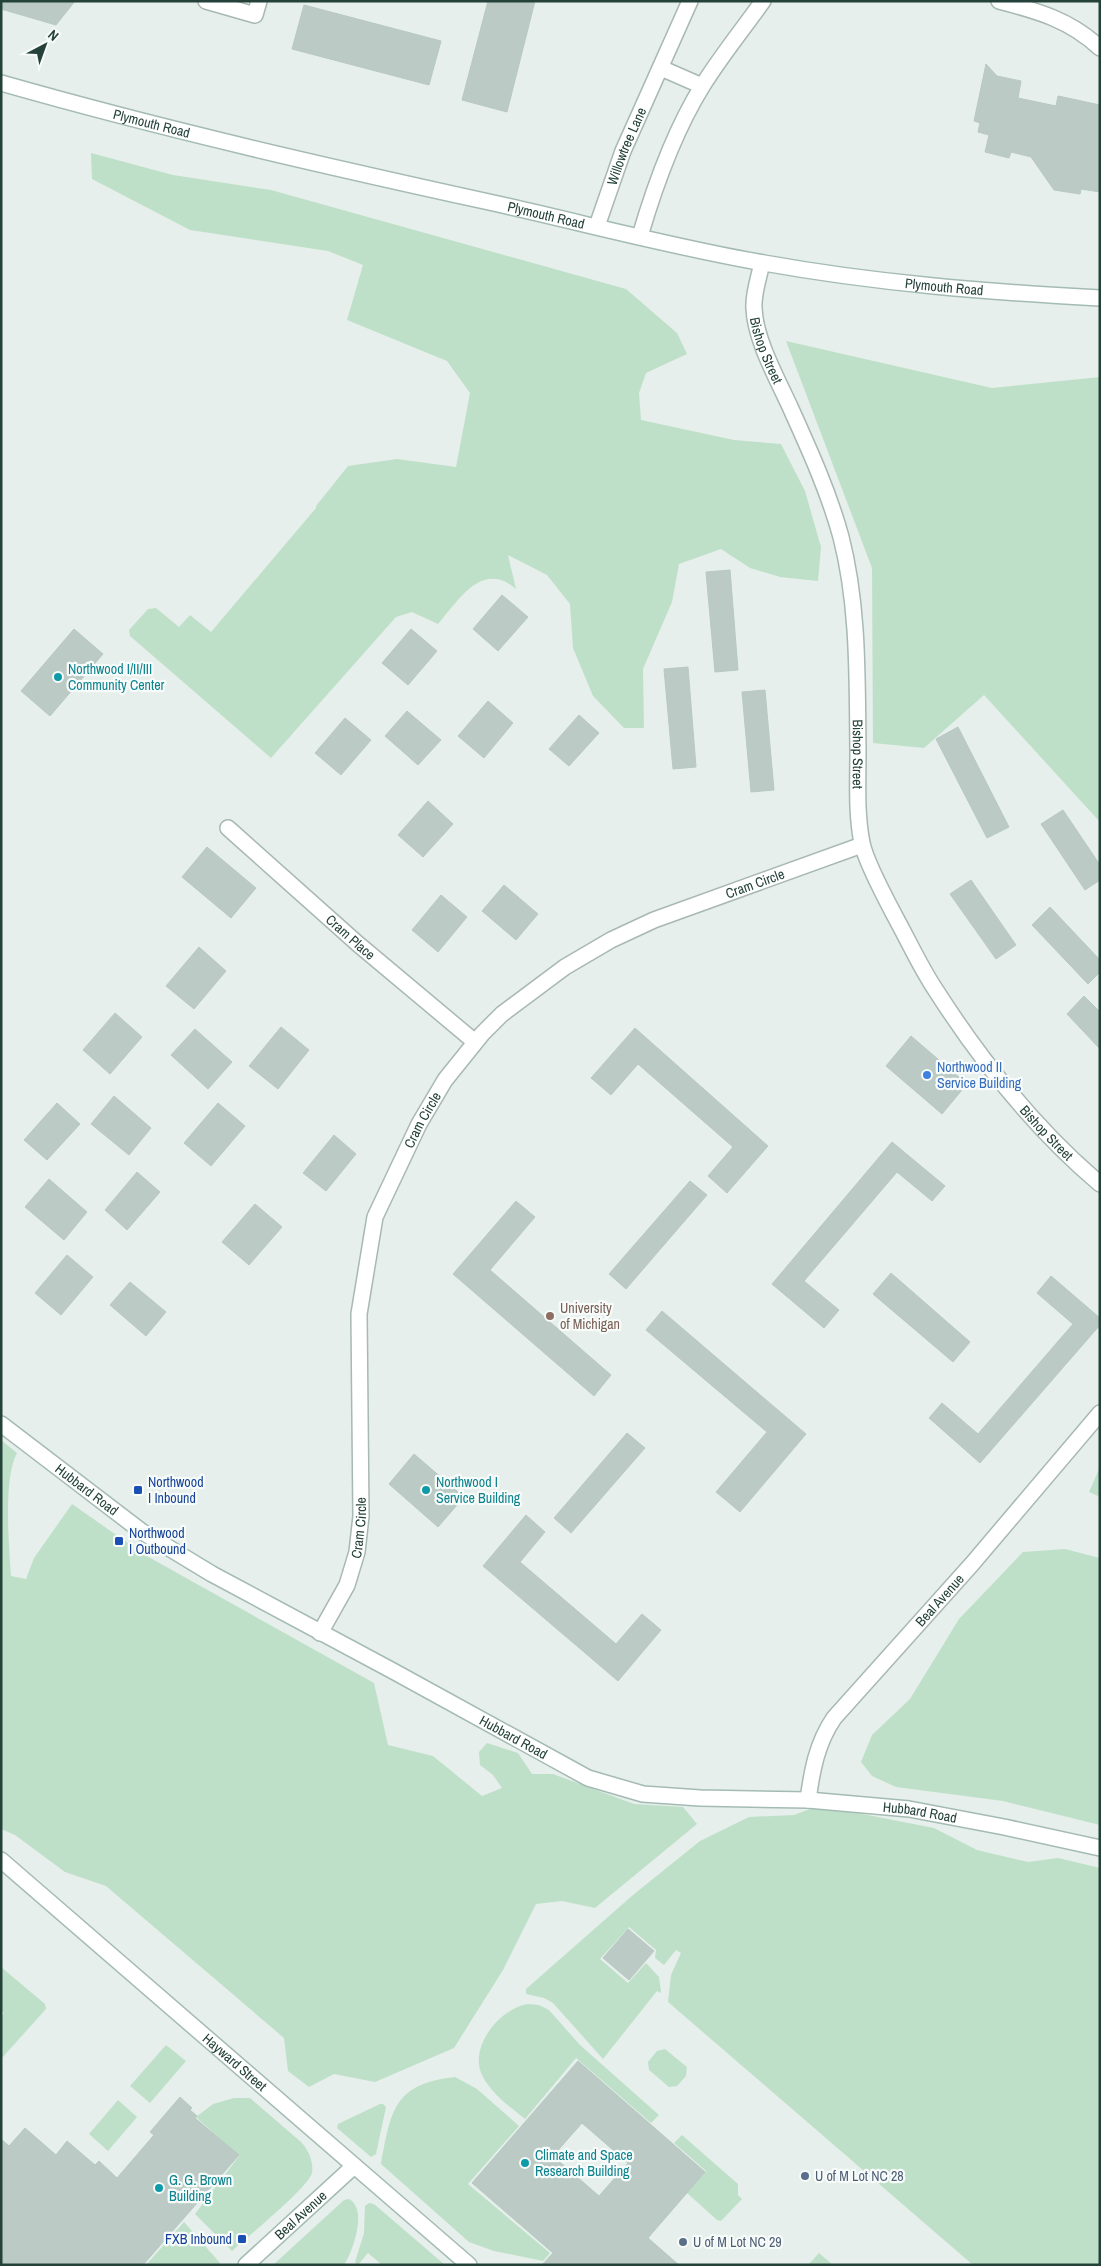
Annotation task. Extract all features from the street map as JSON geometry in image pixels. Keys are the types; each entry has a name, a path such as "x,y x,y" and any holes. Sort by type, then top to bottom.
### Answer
{"street":[{"path":"206,1 255,15 259,1"},
{"name":"Willowtree Lane","path":"596,226 623,152 690,1"},
{"path":"640,236 651,197 675,139 702,86 763,1"},
{"path":"999,1 1067,22 1100,48"},
{"path":"661,68 702,86"},
{"name":"Plymouth Road","path":"1,83 70,103 283,155 762,263 865,279 983,292 1100,298"},
{"name":"Bishop Street","path":"762,263 754,309 758,328 765,352 816,464 831,503 850,579 855,616 858,812 862,845 888,903 934,988 974,1046 1051,1138 1100,1184"},
{"name":"Cram Place","path":"228,828 358,944 475,1042"},
{"name":"Cram Circle","path":"320,1632 347,1585 357,1552 362,1516 359,1314 375,1217 434,1098 445,1080 475,1042 502,1014 537,986 611,940 654,920 862,845"},
{"name":"Beal Avenue","path":"808,1800 818,1746 834,1718 972,1564 1100,1413"},
{"name":"Hubbard Road","path":"1,1424 141,1531 212,1574 588,1778 643,1794 700,1798 808,1800 909,1809 1100,1848"},
{"name":"Hayward Street","path":"1,1860 469,2265"},
{"name":"Beal Avenue","path":"246,2265 354,2166"}],"green space":[{"path":"91,153 173,175 271,190 626,289 677,333 687,354 646,373 639,393 641,420 734,440 781,444 805,491 821,547 818,581 780,577 750,568 721,549 679,564 672,602 643,669 644,728 624,728 593,696 573,648 570,604 547,575 508,555 516,589 504,581 492,579 482,581 463,595 438,624 412,612 396,617 271,758 130,636 129,630 148,609 156,608 179,627 190,615 211,632 316,508 348,466 397,459 456,467 470,393 447,361 347,320 363,265 328,251 190,230 92,179"},
{"path":"786,341 992,388 1100,377 1100,822 984,695 924,748 873,743 872,568"},
{"path":"1,1440 17,1453 13,1464 8,1495 11,1576 26,1579 34,1558 72,1504 145,1555 374,1683 388,1745 433,1756 482,1796 502,1788 493,1775 480,1765 479,1752 487,1743 518,1753 532,1774 553,1774 634,1804 683,1807 697,1824 595,1908 562,1901 536,1904 503,1970 454,2048 375,2082 334,2074 309,2087 288,2071 284,2038 106,1886 65,1872 15,1835 1,1829"},
{"path":"1100,1467 1100,1497 1089,1492"},
{"path":"1065,1549 1100,1558 1100,1825 1003,1801 896,1787 872,1776 861,1762 872,1735 910,1699 959,1619 1023,1552"},
{"path":"810,1809 842,1810 934,1828 977,1850 1028,1862 1058,1858 1100,1868 1100,2265 973,2265 668,2002 671,1975 681,1953 676,1950 664,1965 655,1958 656,1950 629,1927 600,1959 628,1983 646,1963 659,1977 661,1991 660,1993 657,1991 603,2059 553,2003 544,1998 526,1994 526,1989 633,1895 700,1841 749,1817 794,1815"},
{"path":"1,1967 45,2004 46,2009 1,2059 1,2016 4,2013 1,2011"},
{"path":"528,2004 539,2005 549,2010 580,2045 659,2115 651,2123 576,2058 525,2119 507,2105 496,2095 483,2077 479,2066 479,2054 489,2031 497,2021 517,2007"},
{"path":"166,2045 186,2061 150,2103 130,2086"},
{"path":"665,2049 687,2067 686,2076 677,2086 669,2087 649,2070 648,2062 657,2051"},
{"path":"455,2077 477,2089 519,2126 468,2184 550,2253 543,2261 494,2251 469,2242 381,2164 388,2129 398,2103 419,2086"},
{"path":"234,2098 250,2098 301,2142 310,2156 312,2173 300,2190 232,2251 195,2214 239,2156 196,2117 213,2104"},
{"path":"118,2100 137,2117 108,2151 89,2134"},
{"path":"380,2104 386,2107 376,2154 371,2157 337,2128 338,2124"},
{"path":"682,2135 738,2184 738,2195 742,2199 721,2221 717,2220 687,2193 706,2171 674,2143"},
{"path":"349,2199 355,2204 358,2212 358,2221 355,2241 344,2265 273,2265 344,2200"},
{"path":"369,2203 374,2204 445,2265 382,2265 368,2253 358,2265 355,2262 364,2233 365,2206"},
{"path":"184,2222 220,2263 218,2265 146,2265"},
{"path":"819,2253 833,2265 808,2265"}],"building":[{"path":"1,1 75,1 56,25 1,9"},
{"path":"488,1 535,1 507,112 462,100"},
{"path":"304,5 441,41 429,85 292,49"},
{"path":"986,64 997,76 1021,81 1018,98 1056,106 1058,96 1100,105 1100,192 1081,189 1080,194 1054,190 1031,157 1011,152 1009,158 985,152 989,135 978,132 980,123 974,121"},
{"path":"730,570 738,670 715,672 706,572"},
{"path":"502,595 528,617 498,651 473,629"},
{"name":"Northwood I/II/III Community Center","path":"74,629 103,654 50,716 21,691"},
{"path":"411,629 437,651 408,685 382,663"},
{"path":"688,667 696,767 673,769 664,669"},
{"path":"765,690 774,790 751,792 742,692"},
{"path":"488,701 513,723 484,758 458,736"},
{"path":"407,711 441,740 418,765 385,736"},
{"path":"579,715 599,733 569,766 549,749"},
{"path":"345,718 371,740 341,775 315,753"},
{"path":"958,727 1009,827 987,838 936,739"},
{"path":"428,801 453,824 423,857 398,835"},
{"path":"1063,810 1100,865 1100,880 1085,890 1041,824"},
{"path":"207,847 256,888 231,918 182,877"},
{"path":"971,880 1016,945 996,959 950,894"},
{"path":"504,885 538,914 516,940 482,911"},
{"path":"441,895 467,917 438,952 412,930"},
{"path":"1050,907 1100,960 1100,972 1088,984 1032,925"},
{"path":"199,947 226,971 194,1009 166,986"},
{"path":"1084,996 1100,1012 1100,1049 1067,1014"},
{"path":"115,1013 142,1037 110,1074 83,1050"},
{"path":"281,1027 309,1050 278,1089 249,1066"},
{"path":"635,1028 768,1146 727,1193 708,1176 733,1147 638,1064 611,1095 591,1078"},
{"path":"195,1029 232,1062 208,1089 171,1055"},
{"name":"Northwood II Service Building","path":"911,1036 967,1084 942,1114 886,1066"},
{"path":"114,1096 151,1128 129,1155 91,1124"},
{"path":"57,1103 80,1124 47,1160 24,1140"},
{"path":"218,1103 245,1126 211,1166 184,1143"},
{"path":"334,1135 356,1154 326,1191 303,1173"},
{"path":"892,1142 945,1186 932,1201 897,1172 804,1281 839,1310 824,1328 772,1284"},
{"path":"137,1172 160,1192 127,1230 105,1210"},
{"path":"49,1179 87,1212 64,1240 25,1207"},
{"path":"690,1181 707,1195 626,1289 609,1274"},
{"path":"516,1201 535,1217 490,1270 611,1375 594,1396 453,1274"},
{"path":"255,1204 282,1227 249,1265 222,1242"},
{"path":"67,1255 93,1277 61,1315 35,1293"},
{"path":"891,1273 970,1342 953,1362 873,1294"},
{"path":"1051,1276 1100,1318 1100,1325 980,1463 929,1418 942,1403 978,1434 1073,1324 1037,1293"},
{"path":"130,1282 166,1312 146,1336 110,1305"},
{"path":"662,1311 806,1434 740,1512 716,1492 767,1432 646,1330"},
{"path":"627,1433 645,1448 571,1533 554,1518"},
{"name":"Northwood I Service Building","path":"414,1454 464,1497 438,1527 389,1484"},
{"path":"526,1515 545,1532 520,1562 616,1644 642,1614 661,1630 618,1681 483,1566"},
{"path":"628,1929 654,1951 629,1980 603,1958"},
{"name":"Climate and Space Research Building","path":"578,2061 705,2172 648,2238 679,2265 542,2265 553,2253 472,2183","holes":["582,2123 628,2163 599,2196 553,2156"]},
{"name":"G. G. Brown Building","path":"180,2097 192,2108 190,2110 197,2116 195,2118 239,2155 143,2265 1,2265 1,2139 9,2146 25,2128 56,2155 67,2141 95,2165 99,2161 117,2178 154,2135 150,2132"}],"place":[{"name":"Northwood I/II/III Community Center","path":"58,677"},
{"name":"Northwood II Service Building","path":"927,1075"},
{"name":"University of Michigan","path":"550,1316"},
{"name":"Northwood I Inbound","path":"138,1490"},
{"name":"Northwood I Service Building","path":"426,1490"},
{"name":"Northwood I Outbound","path":"119,1541"},
{"name":"Climate and Space Research Building","path":"525,2163"},
{"name":"U of M Lot NC 28","path":"805,2176"},
{"name":"G. G. Brown Building","path":"159,2188"},
{"name":"FXB Inbound","path":"242,2239"},
{"name":"U of M Lot NC 29","path":"683,2242"}]}
